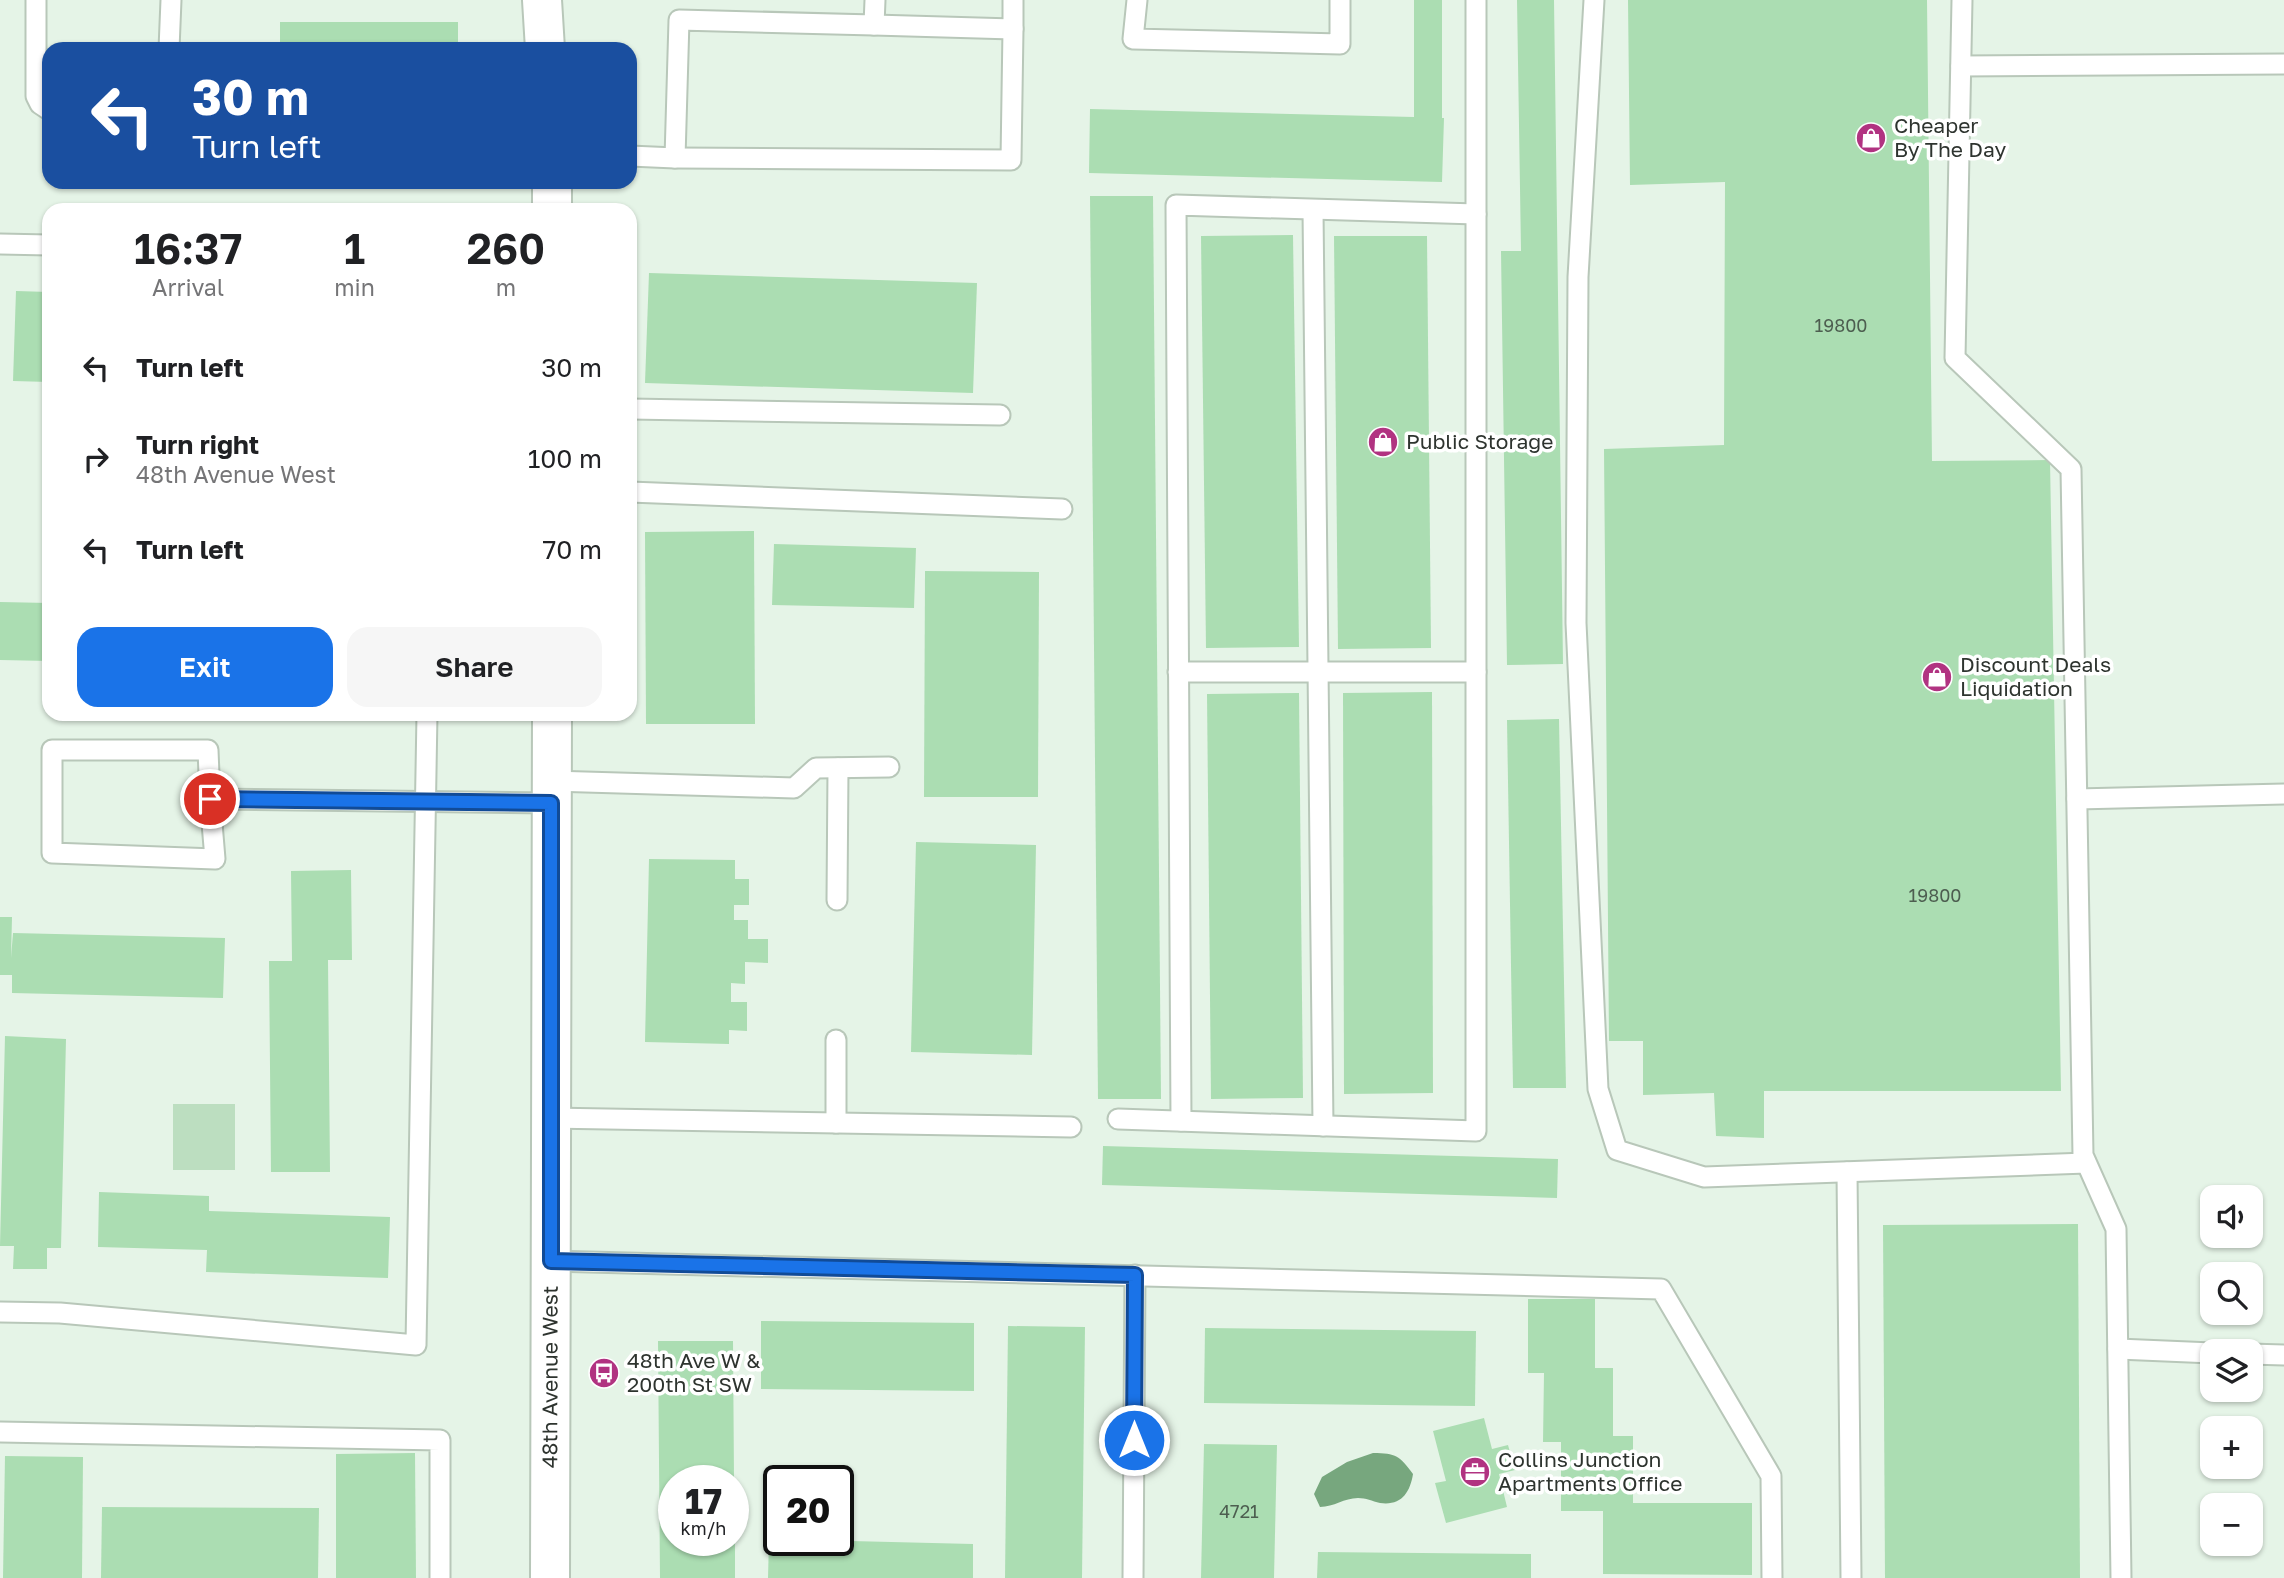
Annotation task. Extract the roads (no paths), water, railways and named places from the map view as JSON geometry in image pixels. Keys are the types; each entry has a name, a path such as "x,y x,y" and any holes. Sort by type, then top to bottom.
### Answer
{"street":[{"path":"542,0 545,42"},
{"name":"48th Avenue West","path":"551,721 551,1578"}],"lane":[{"path":"36,0 36,96 42,105"},
{"path":"169,42 171,0"},
{"path":"874,25 875,0"},
{"path":"637,156 1011,160 1013,0"},
{"path":"1137,0 1133,39 1340,44 1340,0"},
{"path":"1118,1119 1476,1131 1476,0"},
{"path":"1594,0 1578,277 1576,623 1598,1089 1617,1150 1704,1177 2086,1163"},
{"path":"1962,0 1955,358 2071,469 2083,1155 2116,1229 2121,1578"},
{"path":"675,158 679,20 1013,29"},
{"path":"1961,66 2284,64"},
{"path":"1181,1121 1176,205 1476,214"},
{"path":"1313,210 1323,1126"},
{"path":"0,244 42,246"},
{"path":"637,409 1000,415"},
{"path":"637,492 1062,509"},
{"path":"1178,672 1476,672"},
{"path":"0,1312 60,1313 416,1345 426,721"},
{"path":"52,750 208,750 210,799 215,859 52,853 52,750"},
{"path":"210,799 426,801 551,792 794,788 816,768 889,767"},
{"path":"837,901 838,768"},
{"path":"2077,799 2284,794"},
{"path":"836,1040 836,1123"},
{"path":"551,1118 1070,1127"},
{"path":"1846,1172 1851,1578"},
{"path":"551,1261 1661,1289 1771,1476 1772,1578"},
{"path":"1133,1578 1135,1275"},
{"path":"2118,1349 2200,1352"},
{"path":"2263,1354 2284,1355"},
{"path":"0,1432 440,1440 440,1578"}],"place":[{"name":"Cheaper By The Day","path":"1871,138"},
{"name":"Public Storage","path":"1383,442"},
{"name":"Discount Deals Liquidation","path":"1937,677"},
{"name":"48th Ave W & 200th St SW","path":"604,1373"},
{"name":"Collins Junction Apartments Office","path":"1475,1472"}]}
